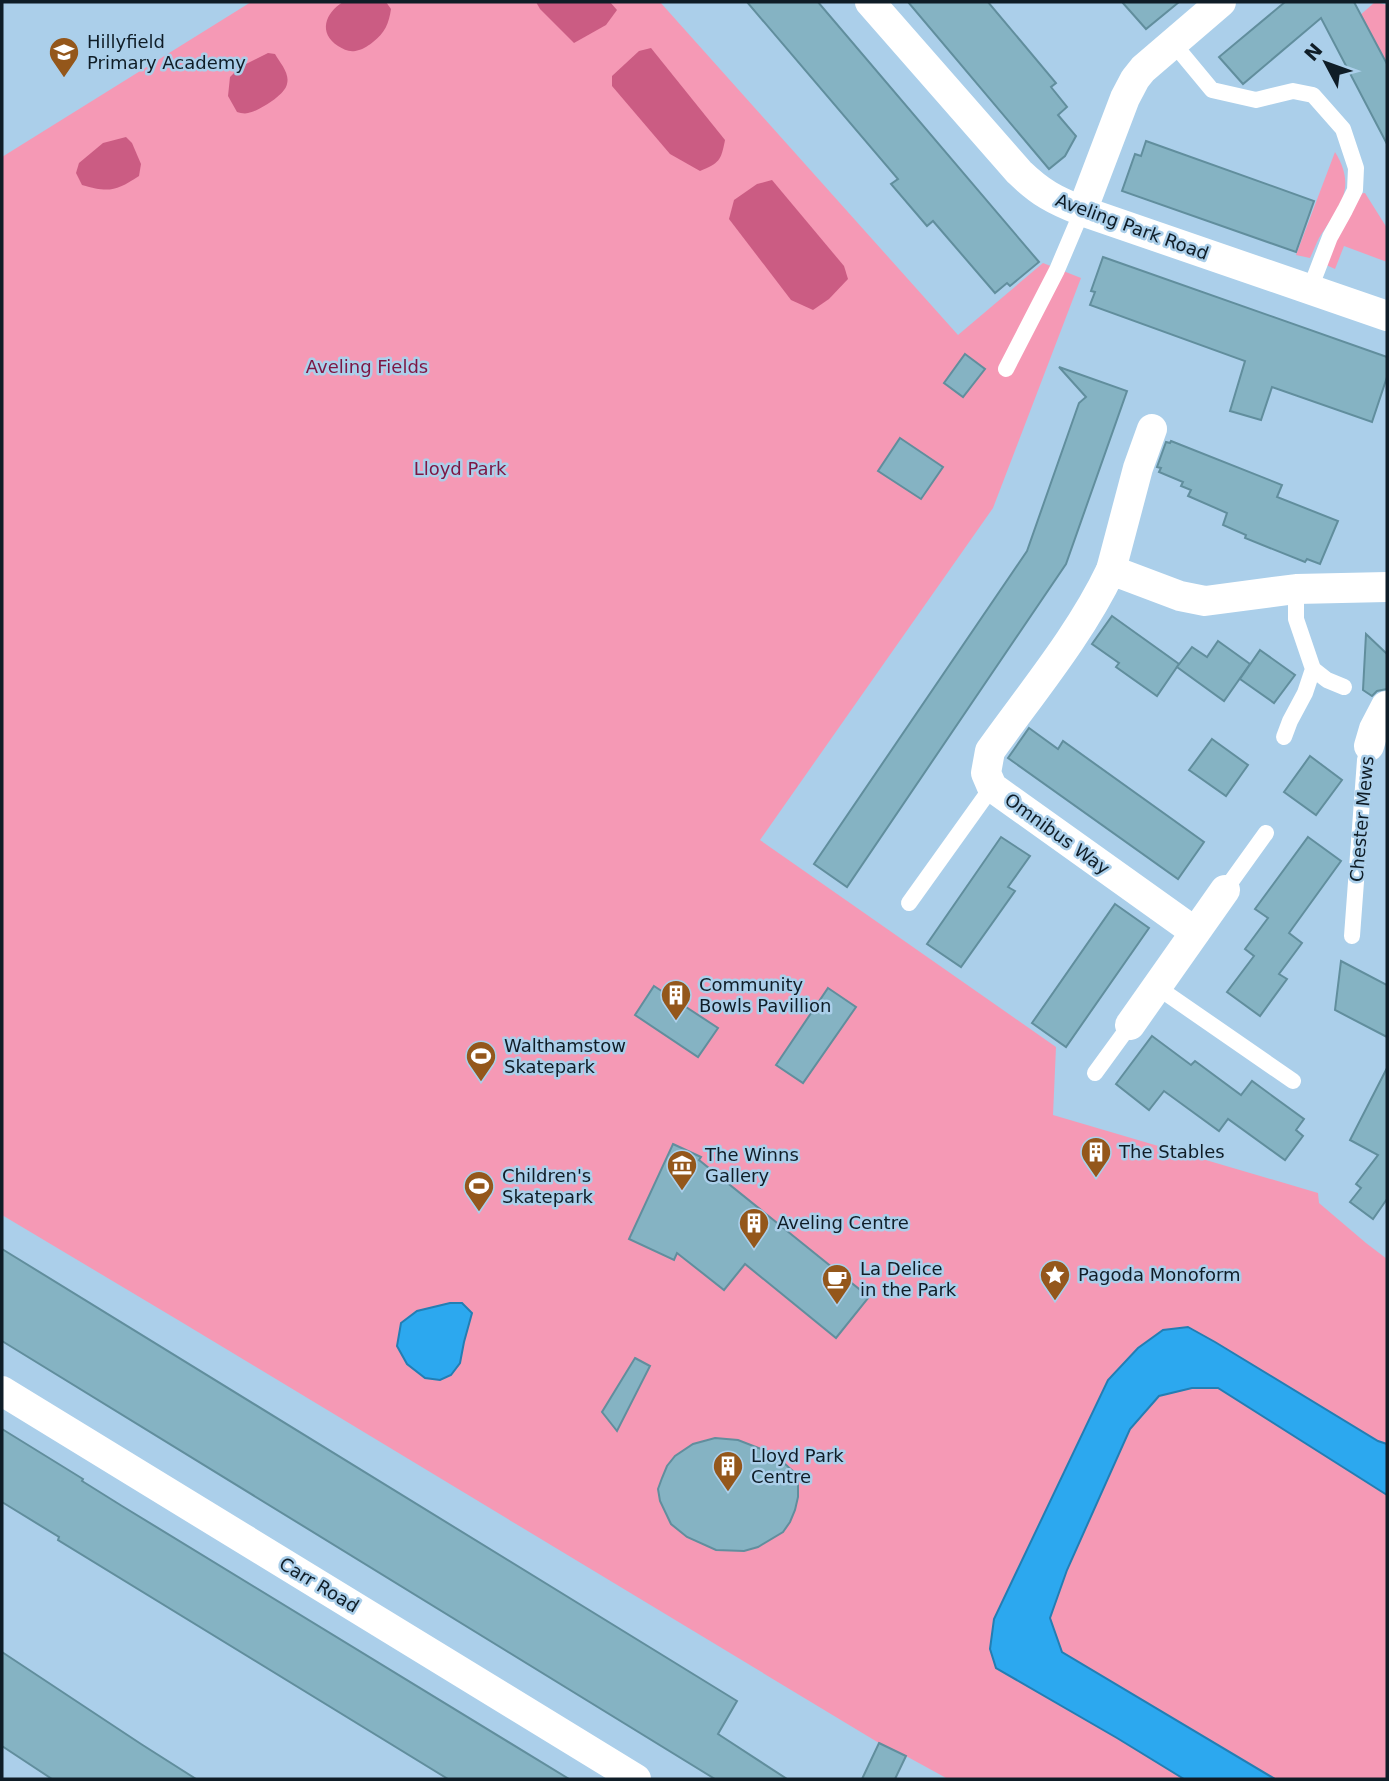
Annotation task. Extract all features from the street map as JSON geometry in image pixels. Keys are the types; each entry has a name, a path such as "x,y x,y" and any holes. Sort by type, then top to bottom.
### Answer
{"street":[{"name":"Aveling Park Road","path":"870,2 1019,172 1043,194 1082,211 1387,316"},
{"path":"1082,211 1125,98 1135,79 1143,69 1221,2"},
{"name":"Omnibus Way","path":"1152,429 1138,468 1111,570 1079,628 990,751 986,773 992,787 1195,932"},
{"path":"1111,570 1180,596 1205,601 1296,589 1387,587"},
{"name":"Chester Mews","path":"1369,746 1386,706"},
{"path":"1130,1024 1225,890"},
{"name":"Carr Road","path":"2,1391 636,1779"}],"lane":[{"path":"1173,43 1212,90 1255,100 1293,91 1312,95 1343,129 1356,168 1355,190 1330,237 1310,289"},
{"path":"1006,369 1056,270 1082,211"},
{"path":"1296,589 1296,619 1313,668 1327,680 1344,687"},
{"path":"1284,737 1305,693 1313,668"},
{"name":"Chester Mews","path":"1352,936 1365,760 1369,746"},
{"path":"909,903 992,787"},
{"path":"1225,890 1266,833"},
{"path":"1157,987 1293,1081"},
{"path":"1095,1073 1130,1024"}],"green space":[{"name":"Lloyd Park","path":"251,2 660,2 958,335 1043,263 1081,278 993,508 760,840 1056,1047 1053,1115 1318,1193 1319,1203 1387,1259 1387,1779 948,1779 879,1743 2,1215 2,157"},
{"path":"1375,2 1387,5 1387,64 1368,28 1358,17"},
{"path":"1335,152 1345,177 1343,198 1310,258 1296,255"},
{"path":"1365,193 1387,228 1387,262 1344,246 1335,269 1324,264 1357,194"}],"shaded area":[{"path":"343,2 386,2 391,9 383,31 363,49 345,50 328,35 328,17"},
{"path":"536,2 610,2 617,10 606,25 574,43"},
{"path":"651,48 725,140 718,160 700,171 670,154 612,86 612,76 639,51"},
{"path":"268,53 275,54 284,68 288,80 285,88 271,102 258,109 247,113 237,112 228,96 230,77 240,67"},
{"path":"126,137 132,143 141,164 139,176 112,189 82,185 76,173 79,163 103,143"},
{"path":"772,180 844,266 848,279 829,299 813,310 791,300 729,219 734,200 757,184"}],"water":[{"path":"450,1303 462,1303 472,1313 460,1363 451,1375 440,1380 425,1378 407,1364 397,1346 401,1323 417,1311"},
{"path":"1188,1327 1387,1444 1387,1495 1218,1388 1192,1388 1159,1396 1130,1429 1067,1570 1050,1618 1062,1652 1275,1779 1184,1779 996,1668 990,1649 994,1619 1108,1380 1138,1348 1163,1330"}],"building":[{"path":"747,2 818,2 1039,262 1010,286 1007,283 995,293 933,221 927,226 891,184 898,179"},
{"path":"908,2 988,2 1056,83 1051,87 1067,107 1058,115 1076,136 1065,156 1049,169"},
{"path":"1122,2 1179,2 1146,29"},
{"path":"1285,2 1354,2 1387,64 1387,144 1321,18 1243,84 1219,57"},
{"path":"1146,141 1314,201 1296,252 1122,191 1135,154 1141,156"},
{"path":"1103,257 1387,357 1387,377 1372,422 1272,387 1261,420 1230,411 1245,361 1090,305 1095,292 1091,291"},
{"path":"965,354 985,369 963,397 944,383"},
{"path":"1059,367 1127,391 1066,564 847,887 814,864 1027,551 1079,403 1086,397"},
{"path":"900,438 943,467 921,499 878,471"},
{"path":"1171,441 1282,485 1277,497 1338,521 1320,564 1307,559 1305,562 1245,538 1246,535 1223,525 1227,513 1188,496 1191,490 1181,486 1183,482 1159,472 1161,468 1157,467 1166,442"},
{"path":"1112,616 1179,664 1157,696 1116,667 1119,663 1092,644"},
{"path":"1366,634 1387,654 1387,689 1377,691 1372,696 1363,690"},
{"path":"1218,641 1250,664 1224,701 1177,667 1192,647 1207,657"},
{"path":"1260,650 1295,675 1274,703 1240,679"},
{"path":"1029,728 1058,749 1063,741 1204,842 1178,879 1008,758"},
{"path":"1212,739 1248,765 1226,796 1189,770"},
{"path":"1310,756 1342,780 1316,815 1284,792"},
{"path":"1001,837 1030,856 1008,887 1015,891 961,967 927,944"},
{"path":"1308,837 1341,861 1289,933 1302,943 1279,974 1287,979 1260,1016 1227,992 1254,956 1245,949 1268,918 1255,909"},
{"path":"1115,904 1149,928 1066,1047 1032,1023"},
{"path":"1341,961 1387,985 1387,1037 1335,1010"},
{"name":"Community Bowls Pavillion","path":"654,986 718,1028 698,1057 635,1015"},
{"path":"828,988 856,1007 803,1083 776,1065"},
{"path":"1152,1036 1191,1065 1195,1061 1241,1095 1252,1081 1304,1119 1296,1130 1303,1136 1285,1160 1228,1119 1219,1131 1164,1091 1149,1110 1116,1084"},
{"path":"1387,1068 1387,1199 1373,1219 1350,1202 1361,1188 1356,1184 1378,1155 1350,1140"},
{"name":"Aveling Centre","path":"673,1144 701,1157 699,1160 869,1297 836,1338 745,1264 724,1290 677,1253 674,1260 629,1239"},
{"path":"2,1249 737,1701 718,1734 787,1779 715,1779 2,1341"},
{"path":"635,1358 650,1366 617,1431 602,1412"},
{"path":"2,1429 122,1506 569,1779 448,1779 58,1540 59,1537 2,1502"},
{"name":"Lloyd Park Centre","path":"715,1438 738,1440 774,1454 794,1472 798,1482 798,1497 790,1522 783,1532 758,1547 744,1551 716,1550 687,1537 671,1524 660,1501 658,1489 667,1466 675,1456 693,1444"},
{"path":"2,1652 196,1779 52,1779 2,1746"},
{"path":"879,1743 906,1756 895,1779 862,1779"}],"place":[{"name":"Hillyfield Primary Academy","path":"64,79"},
{"name":"Community Bowls Pavillion","path":"676,1022"},
{"name":"Walthamstow Skatepark","path":"481,1083"},
{"name":"The Stables","path":"1096,1179"},
{"name":"The Winns Gallery","path":"682,1192"},
{"name":"Children's Skatepark","path":"479,1213"},
{"name":"Aveling Centre","path":"754,1250"},
{"name":"Pagoda Monoform","path":"1055,1302"},
{"name":"La Delice in the Park","path":"837,1306"},
{"name":"Lloyd Park Centre","path":"728,1493"}],"park label":[{"name":"Aveling Fields","path":"367,367"}]}
